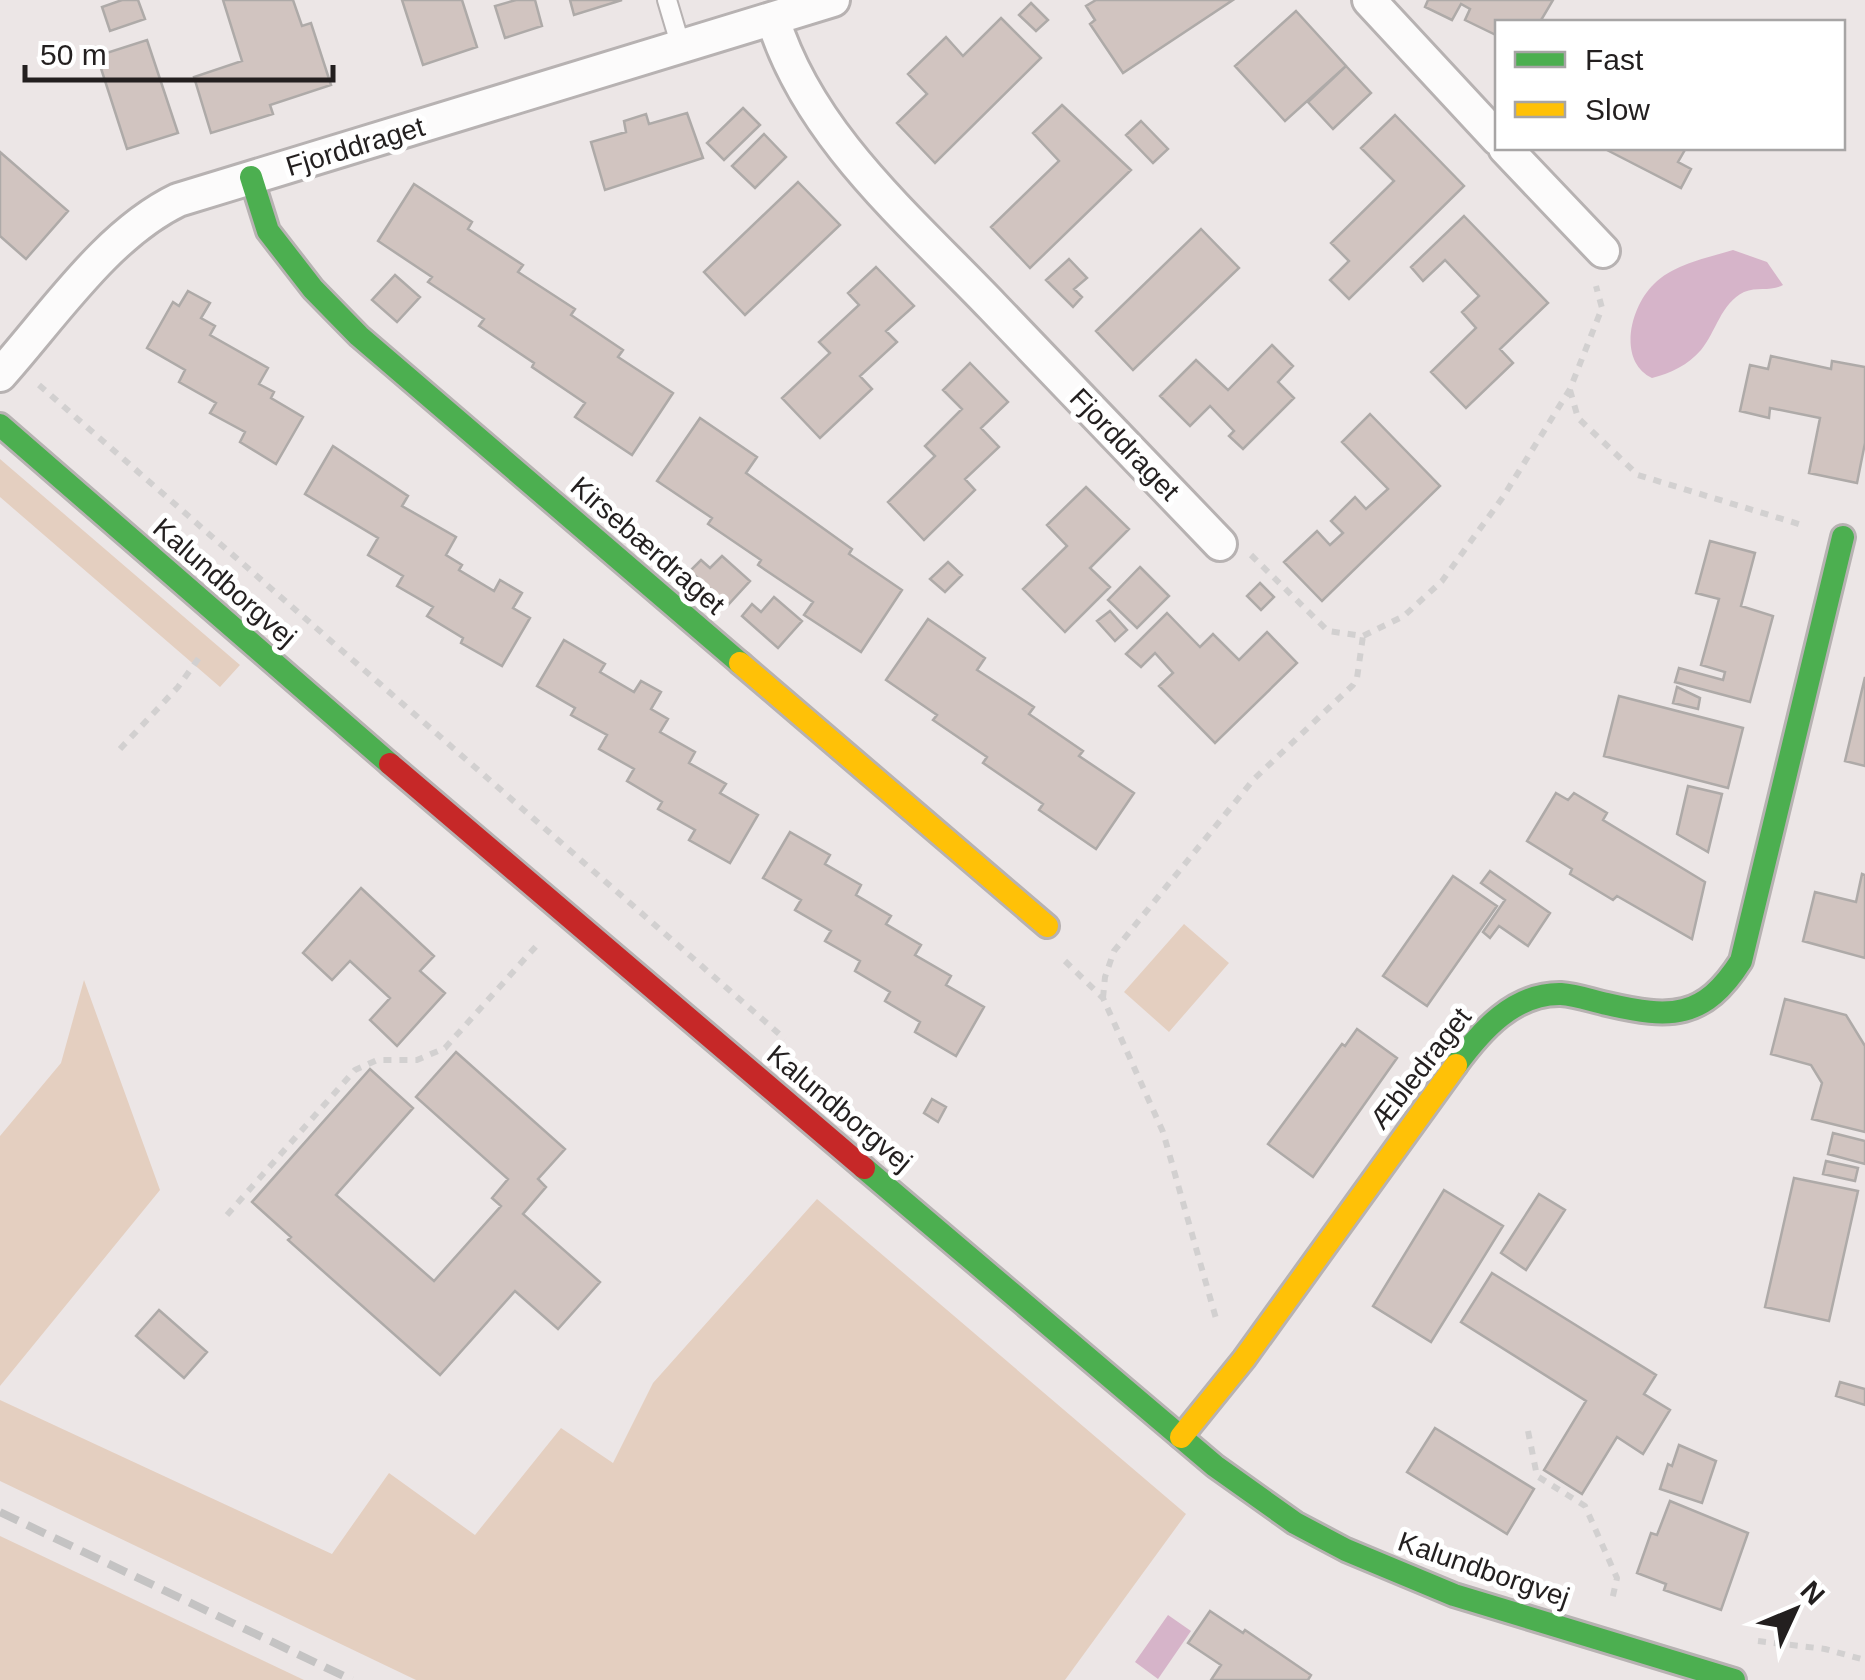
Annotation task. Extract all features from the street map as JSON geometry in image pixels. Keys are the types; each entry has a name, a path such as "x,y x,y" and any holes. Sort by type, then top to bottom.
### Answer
{"street":[{"name":"Fjorddraget","path":"6,368 107,253 136,226 182,198 832,0"},
{"path":"1369,0 1495,136"},
{"name":"Fjorddraget","path":"773,18 804,93 841,144 1220,544"},
{"path":"1507,150 1603,252"},
{"name":"Kirsebærdraget","path":"252,177 268,231 313,289 359,336 1047,926"},
{"name":"Kalundborgvej","path":"0,424 565,914 1181,1437 1279,1513 1341,1549 1460,1596 1734,1680"},
{"name":"Æbledraget","path":"1181,1437 1244,1359 1491,1022 1520,1004 1549,995 1563,994 1668,1014 1702,1006 1724,990 1741,961 1843,537"}],"lane":[{"path":"667,0 682,47"}],"path":[{"path":"1220,544 1244,548 1328,631 1363,636 1404,616 1442,582 1503,497 1570,389 1602,308 1594,278 1603,252"},
{"path":"6,368 796,1048"},
{"path":"1570,389 1578,418 1638,475 1843,537"},
{"path":"120,749 178,687 224,622"},
{"path":"1103,998 1114,951 1254,779 1353,686 1363,636"},
{"path":"227,1215 355,1070 377,1060 417,1060 444,1048 565,914"},
{"path":"1047,926 1050,946 1103,998 1167,1144 1220,1332 1244,1359"},
{"path":"1528,1431 1537,1476 1585,1506 1617,1578 1602,1640"},
{"path":"1756,1641 1825,1649 1865,1660"}],"shaded area":[{"path":"1733,250 1767,262 1783,285 1749,290 1736,297 1696,355 1679,368 1652,378 1641,370 1631,347 1634,319 1646,294 1671,271"},
{"path":"0,459 240,665 220,687 0,497"},
{"path":"1184,924 1229,963 1169,1032 1124,992"},
{"path":"84,980 160,1190 0,1386 0,1136 61,1063"},
{"path":"817,1199 1186,1514 1065,1680 416,1680 0,1481 0,1400 332,1554 389,1473 475,1535 561,1428 613,1463 653,1383"},
{"path":"0,1536 304,1680 0,1680"},
{"path":"1168,1615 1191,1631 1158,1679 1135,1662"}],"building":[{"path":"122,0 138,0 145,19 110,31 102,7"},
{"path":"223,0 293,0 302,26 311,23 331,85 270,105 273,114 211,133 194,77 242,61"},
{"path":"402,0 462,0 477,47 423,65"},
{"path":"535,0 542,26 505,38 495,6"},
{"path":"570,0 622,0 574,15"},
{"path":"1096,0 1233,0 1123,73 1090,24 1095,20 1086,6"},
{"path":"1428,0 1553,0 1541,20 1495,20 1495,35 1465,20 1470,9 1461,4 1452,20 1425,7"},
{"path":"1031,3 1048,20 1036,31 1019,15"},
{"path":"1296,11 1346,66 1285,121 1235,66"},
{"path":"1001,18 1041,58 935,163 897,123 927,94 908,74 946,37 963,56"},
{"path":"147,40 178,133 127,149 97,56"},
{"path":"1346,66 1371,93 1333,129 1308,102"},
{"path":"1062,105 1131,170 1030,268 991,227 1059,161 1033,133"},
{"path":"743,108 760,125 724,160 707,143"},
{"path":"687,113 703,158 605,190 591,142 626,132 624,121 646,114 649,124"},
{"path":"1395,115 1464,186 1349,299 1330,280 1349,261 1331,243 1394,181 1361,148"},
{"path":"1141,121 1168,149 1153,163 1126,135"},
{"path":"764,134 786,157 755,188 732,166"},
{"path":"1607,150 1685,150 1678,162 1691,169 1681,188"},
{"path":"0,152 68,211 26,259 0,236"},
{"path":"798,182 840,225 745,315 704,272"},
{"path":"414,184 472,222 468,229 523,265 518,272 575,309 571,315 623,350 618,357 673,393 632,455 575,417 585,403 479,326 484,319 428,282 432,277 378,241"},
{"path":"1464,216 1548,303 1500,349 1513,363 1466,408 1431,372 1476,328 1462,312 1479,296 1445,260 1423,281 1411,267"},
{"path":"1201,229 1239,268 1133,370 1096,331"},
{"path":"1069,259 1087,278 1074,289 1082,297 1073,307 1046,280"},
{"path":"876,267 914,306 886,331 897,342 860,376 872,389 820,438 782,398 830,353 819,342 859,305 848,293"},
{"path":"395,275 420,297 397,322 372,300"},
{"path":"188,291 210,303 201,318 215,326 210,335 268,368 259,384 274,392 271,398 303,417 276,464 240,442 245,432 210,413 216,403 179,382 185,370 147,348 173,302 179,306"},
{"path":"1272,345 1293,366 1278,382 1294,398 1243,449 1229,436 1234,431 1210,406 1190,426 1160,396 1196,360 1228,390"},
{"path":"1771,356 1831,369 1832,361 1865,367 1865,443 1857,483 1809,473 1820,418 1770,408 1769,418 1740,411 1750,365 1768,369"},
{"path":"970,363 1008,402 981,428 999,447 965,479 975,490 924,540 888,502 935,456 925,446 962,409 943,390"},
{"path":"1370,414 1440,486 1322,601 1284,562 1317,531 1330,545 1343,533 1331,521 1355,497 1366,509 1388,489 1342,442"},
{"path":"700,418 757,457 746,473 902,590 861,652 804,615 813,602 758,565 761,560 708,524 712,518 657,481"},
{"path":"333,446 408,496 402,506 456,537 446,555 462,565 459,570 494,591 500,580 522,593 513,608 530,618 502,666 461,643 463,638 427,616 433,607 397,586 403,576 368,555 378,538 305,494"},
{"path":"1086,487 1129,529 1090,568 1110,587 1065,632 1023,589 1067,546 1047,525"},
{"path":"1710,541 1755,553 1741,606 1773,616 1750,702 1675,682 1679,668 1723,680 1725,672 1701,665 1719,599 1696,593"},
{"path":"722,556 750,581 728,605 690,571 701,560 710,568"},
{"path":"948,562 962,575 945,592 930,579"},
{"path":"1140,567 1169,596 1137,628 1108,600"},
{"path":"1260,583 1274,597 1261,610 1247,596"},
{"path":"774,597 802,621 778,648 742,616 752,604 761,612"},
{"path":"1110,611 1127,630 1115,641 1097,621"},
{"path":"1167,613 1200,647 1213,634 1239,660 1267,632 1297,663 1215,743 1159,686 1173,673 1155,653 1141,667 1126,654"},
{"path":"928,619 985,658 977,670 1034,707 1029,714 1083,751 1079,756 1134,793 1096,849 1039,810 1043,804 983,763 987,757 933,720 937,715 886,680"},
{"path":"564,640 605,664 600,672 634,692 641,681 661,692 651,709 668,719 660,732 695,752 689,763 726,784 720,793 758,815 730,863 689,840 695,830 658,809 662,802 627,781 634,769 599,749 607,735 571,715 575,708 537,686"},
{"path":"1865,677 1865,766 1845,761"},
{"path":"1677,687 1700,698 1698,709 1673,703"},
{"path":"1619,696 1743,728 1728,788 1604,756"},
{"path":"1688,786 1722,794 1708,852 1677,834"},
{"path":"1556,793 1568,800 1574,793 1607,813 1603,820 1705,882 1692,939 1617,896 1613,900 1527,841"},
{"path":"790,832 830,855 825,864 861,885 856,895 891,916 886,924 921,945 915,955 951,976 946,985 984,1007 956,1056 915,1032 920,1022 885,1001 890,992 855,971 860,961 825,941 831,931 795,910 801,900 763,878"},
{"path":"1490,871 1550,913 1528,946 1499,926 1490,938 1483,932 1505,900 1481,883"},
{"path":"1862,874 1865,958 1803,941 1815,892 1856,902"},
{"path":"1453,876 1497,906 1427,1006 1383,976"},
{"path":"361,888 434,956 420,971 445,993 397,1046 370,1020 390,998 350,961 332,980 303,953"},
{"path":"1785,999 1846,1015 1865,1046 1865,1132 1812,1119 1822,1083 1811,1065 1771,1054"},
{"path":"1357,1029 1397,1058 1313,1177 1268,1144"},
{"path":"456,1052 565,1149 538,1179 546,1187 523,1214 600,1282 558,1329 515,1291 440,1375 288,1240 291,1237 252,1202 370,1069 413,1108 336,1195 434,1281 501,1206 492,1198 508,1179 416,1097"},
{"path":"932,1099 946,1107 938,1122 924,1113"},
{"path":"1833,1133 1865,1141 1865,1164 1828,1154"},
{"path":"1826,1161 1858,1168 1855,1181 1823,1174"},
{"path":"1794,1178 1858,1191 1829,1321 1765,1307"},
{"path":"1444,1190 1503,1226 1431,1342 1373,1306"},
{"path":"1539,1194 1565,1210 1526,1270 1501,1253"},
{"path":"1492,1273 1656,1375 1644,1394 1670,1410 1643,1454 1617,1437 1582,1494 1544,1470 1586,1401 1461,1322"},
{"path":"159,1310 207,1352 184,1378 136,1336"},
{"path":"1840,1382 1865,1389 1865,1405 1836,1396"},
{"path":"1435,1428 1534,1489 1507,1534 1407,1472"},
{"path":"1679,1445 1716,1461 1702,1503 1660,1489"},
{"path":"1670,1501 1748,1533 1721,1610 1664,1590 1666,1584 1637,1573 1651,1533 1657,1535"},
{"path":"1210,1611 1311,1675 1308,1680 1211,1680 1221,1665 1188,1643"}],"railway":[{"path":"0,1512 352,1680"}],"traffic: fast":[{"path":"251,177 268,231 313,289 359,336 740,663"},
{"path":"0,425 390,764"},
{"path":"1456,1065 1500,1016 1528,1000 1561,994 1650,1012 1684,1010 1713,994 1741,961 1843,537"},
{"path":"864,1168 1215,1466 1295,1523 1346,1550 1454,1595 1734,1680"}],"traffic: slow":[{"path":"740,663 1047,926"},
{"path":"1181,1437 1244,1359 1456,1065"}],"traffic: jam":[{"path":"390,764 864,1168"}]}
